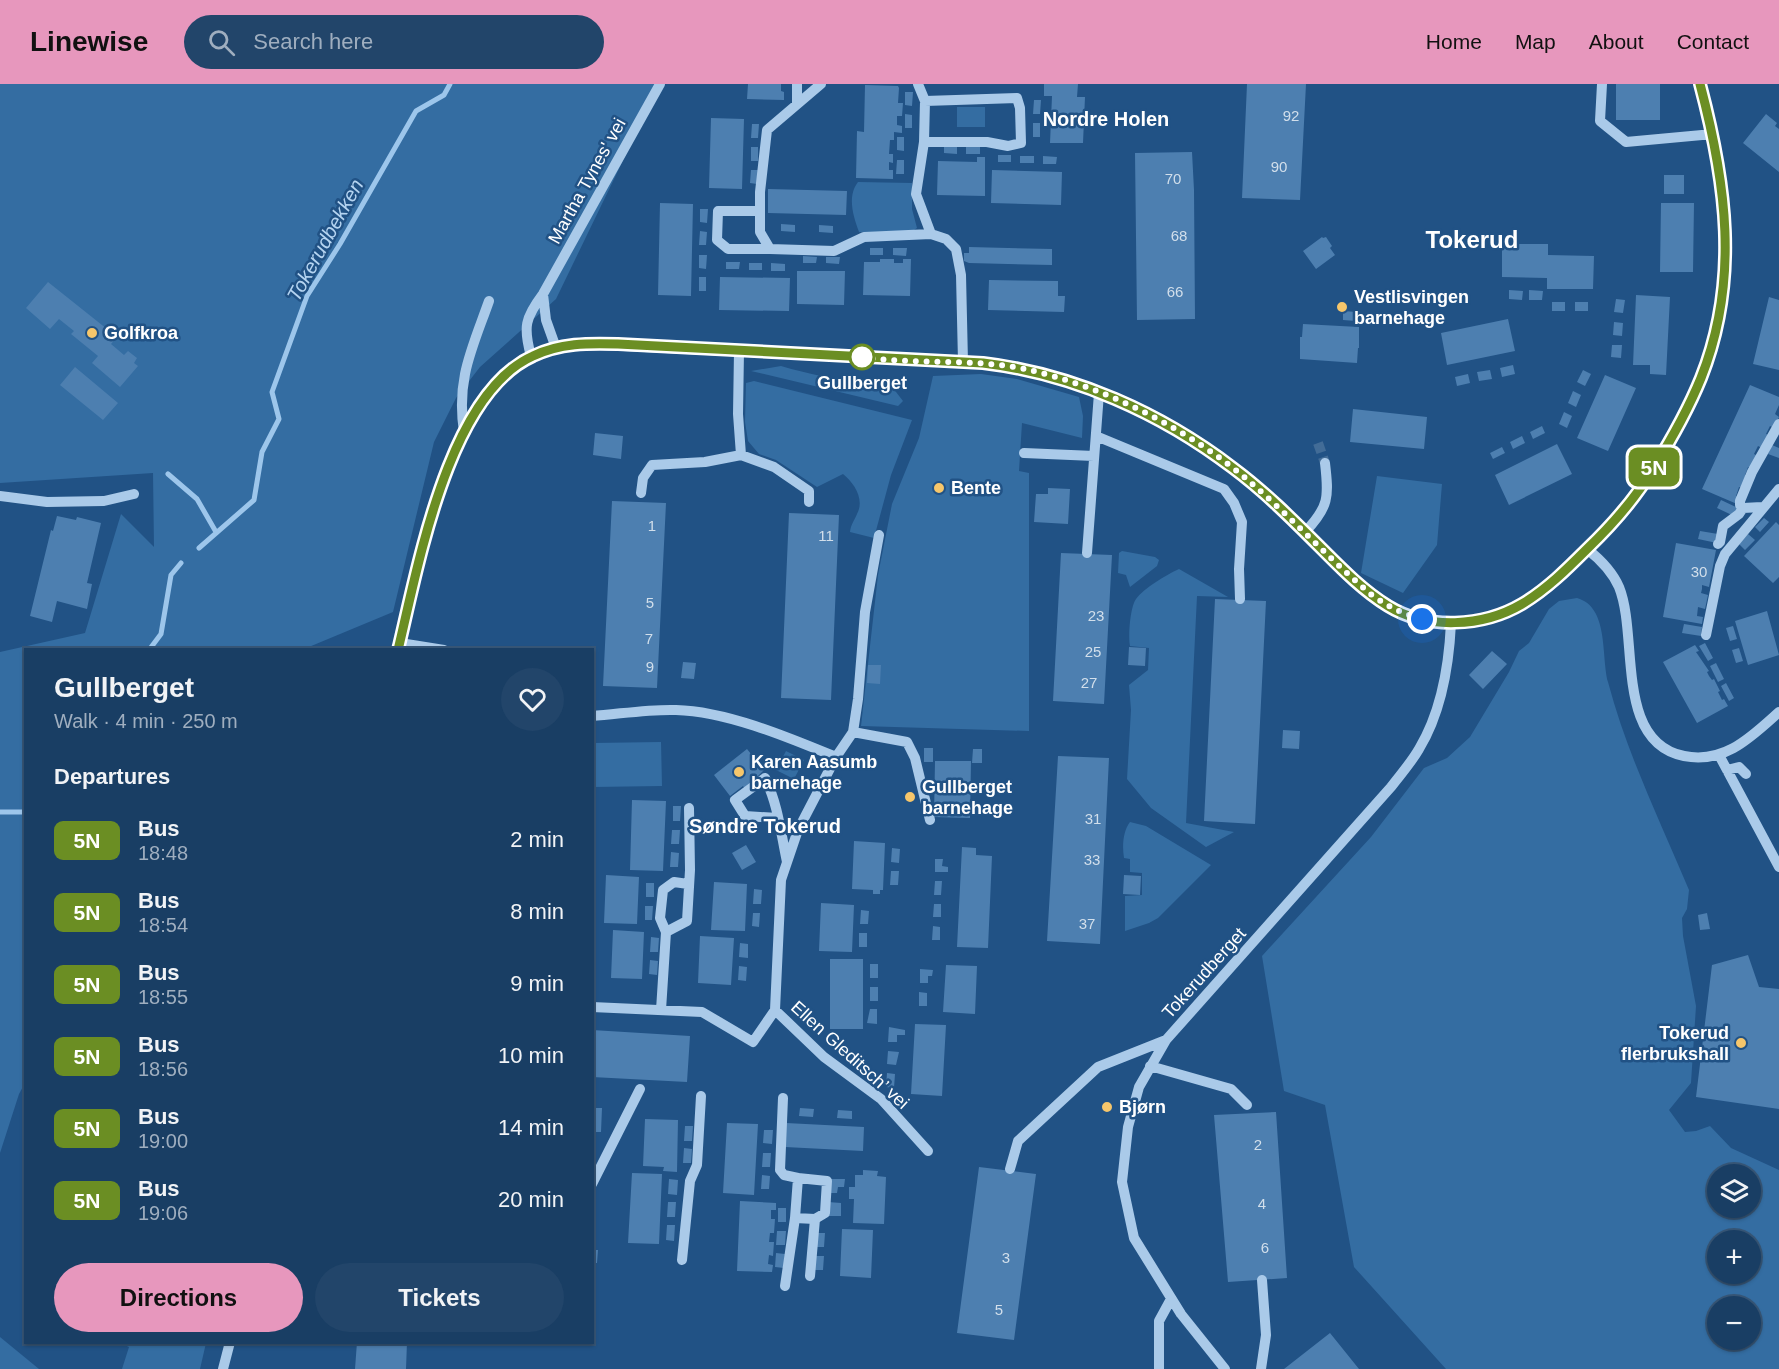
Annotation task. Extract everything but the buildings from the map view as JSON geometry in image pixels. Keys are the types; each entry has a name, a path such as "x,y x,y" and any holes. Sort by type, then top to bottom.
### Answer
{"street":[{"name":"Martha Tynes' vei","path":"531,356 525,332 529,313 543,294 660,84"},
{"path":"797,84 797,103"},
{"path":"770,249 760,232 760,192 767,129 821,84"},
{"path":"918,84 925,101 924,142 916,194 931,234"},
{"path":"1602,84 1600,121 1626,142 1713,134"},
{"path":"422,648 399,646 431,521 464,432 489,390 502,377 531,356 556,348 595,344 963,362 1026,369 1055,377 1151,416 1203,446 1248,480 1360,586 1389,607 1406,615 1451,623 1501,614 1519,606 1561,576 1622,512 1650,474 1701,378 1721,299 1726,253 1725,208 1713,134 1700,84"},
{"path":"924,142 987,142 1008,146 1021,143 1020,108 1017,98 925,101"},
{"path":"760,211 718,211 717,240 728,249 834,251 864,237 931,234 946,239 956,249 961,275 963,362"},
{"path":"543,294 544,311 556,348"},
{"path":"464,432 461,402 464,373 489,301"},
{"path":"739,351 738,414 741,455"},
{"path":"1087,553 1099,393"},
{"path":"1743,508 1740,501 1750,474 1779,424"},
{"path":"1096,436 1224,489 1234,503 1242,522 1239,568 1240,599"},
{"path":"1024,453 1094,456"},
{"path":"641,493 644,478 652,465 705,462 741,455 774,467 788,475 809,491 809,502"},
{"path":"1305,532 1317,520 1325,506 1328,488 1325,463"},
{"path":"1722,548 1779,489"},
{"path":"0,496 47,502 104,501 134,494"},
{"path":"1743,508 1762,507"},
{"path":"1706,635 1720,566 1723,526 1743,508"},
{"path":"879,535 865,612 853,732 907,742 915,758 930,820"},
{"path":"1587,549 1602,561 1620,589 1627,622 1634,690 1640,716 1645,729 1668,751 1698,758 1719,755 1742,744 1779,712"},
{"name":"Tokerudberget","path":"1225,1369 1217,1364 1181,1314 1134,1238 1122,1182 1128,1127 1139,1087 1166,1040 1391,787 1419,749 1444,683 1449,660 1451,623"},
{"path":"594,716 676,710 707,714 745,723 836,757"},
{"name":"Ellen Gleditsch’ vei","path":"594,1007 702,1012 753,1042 775,1010 781,880 798,830 836,757 853,732"},
{"path":"1719,755 1779,867"},
{"path":"1726,770 1739,767 1746,774"},
{"path":"666,932 687,921 690,870 689,808"},
{"name":"Ellen Gleditsch’ vei","path":"778,818 787,862"},
{"path":"661,1010 666,932 660,918 663,890 674,882 688,884"},
{"name":"Ellen Gleditsch’ vei","path":"775,1010 824,1057 881,1099 928,1150"},
{"path":"1010,1169 1018,1141 1098,1067 1166,1040"},
{"path":"1150,1066 1231,1089 1247,1105"},
{"path":"597,1168 640,1089"},
{"path":"682,1260 690,1181 697,1165 701,1096"},
{"path":"783,1098 780,1170 784,1175 827,1181 825,1213 815,1219 795,1218"},
{"path":"785,1286 795,1218 798,1178"},
{"path":"810,1276 815,1219"},
{"path":"1262,1280 1266,1335 1262,1369"},
{"path":"1160,1369 1159,1321 1171,1299"},
{"path":"223,1369 229,1344"}],"shaded area":[{"path":"0,84 660,84 556,299 480,367 456,398 434,442 393,612 306,648 24,648 24,1085 0,1153 0,652 85,633 121,514 154,547 153,473 0,483"},
{"path":"957,107 985,107 985,127 957,127"},
{"path":"858,182 912,183 912,209 917,228 911,232 859,232 853,213 852,200"},
{"path":"781,366 833,378 886,379 903,401 898,406 751,371"},
{"path":"981,374 1017,379 1079,397 1083,416 1082,438 1022,423 1019,471 1029,473 1029,731 861,726 878,575 892,504 919,438 933,376"},
{"path":"754,381 912,420 891,475 874,538 850,532 860,503 857,492 843,474 817,487 776,460 759,454 748,441 745,422 746,383"},
{"path":"1377,476 1442,484 1437,545 1403,593 1361,573"},
{"path":"1122,551 1155,557 1159,560 1157,566 1130,587 1126,575 1118,573 1119,553"},
{"path":"1179,569 1228,597 1197,596 1186,823 1234,832 1206,847 1151,808 1127,779 1131,710 1129,685 1148,670 1149,648 1130,646 1129,629 1132,608 1136,599 1144,591"},
{"path":"1577,598 1587,603 1599,621 1608,682 1616,709 1645,787 1689,890 1687,909 1682,918 1683,936 1696,1006 1691,1083 1669,1110 1685,1132 1710,1126 1731,1148 1779,1170 1779,1369 1446,1369 1354,1267 1325,1105 1284,1091 1262,956 1371,837 1424,768 1447,758 1470,737 1519,651 1529,643 1549,609 1559,601"},
{"path":"661,742 662,786 594,787 594,743"},
{"path":"786,751 804,760 794,779 776,770"},
{"path":"1130,822 1146,826 1211,865 1158,918 1125,931 1125,896 1142,895 1142,873 1130,872 1130,859 1124,858 1124,839"},
{"path":"0,1337 39,1369 0,1369"},
{"path":"122,1344 206,1344 200,1369 122,1369 129,1347"}],"waterway":[{"name":"Tokerudbekken","path":"199,548 254,500 262,452 279,419 272,392 307,296 340,244 416,111 444,95 450,84"},
{"path":"168,474 197,499 216,532"},
{"name":"Tokerudbekken","path":"150,648 161,634 171,575 181,563"},
{"path":"0,812 24,812"}],"tunnel":[{"path":"1318,443 1325,463"}],"bus line":[{"name":"5N","path":"398,648 414,582 440,492 464,432 477,407 502,377 531,356 568,345 582,344 983,363 1026,369 1055,377 1151,416 1203,446 1248,480 1360,586 1389,607 1406,615 1451,623 1501,614 1535,596 1561,576 1622,512 1637,494 1664,451 1701,378 1721,299 1726,232 1718,161 1700,84"}],"place":[{"name":"Vestlisvingen barnehage","path":"1342,307"},
{"name":"Golfkroa","path":"92,333"},
{"name":"Gullberget","path":"862,357"},
{"name":"Bente","path":"939,488"},
{"name":"Karen Aasumb barnehage","path":"739,772"},
{"name":"Gullberget barnehage","path":"910,797"},
{"name":"Tokerud flerbrukshall","path":"1741,1043"},
{"name":"Bjørn","path":"1107,1107"}],"district":[{"name":"Nordre Holen","path":"1106,119"},
{"name":"Tokerud","path":"1472,240"},
{"name":"Søndre Tokerud","path":"765,826"}],"route":[{"path":"862,357 983,363 1026,369 1079,385 1151,416 1203,446 1248,480 1373,596 1406,615 1422,619"}]}
